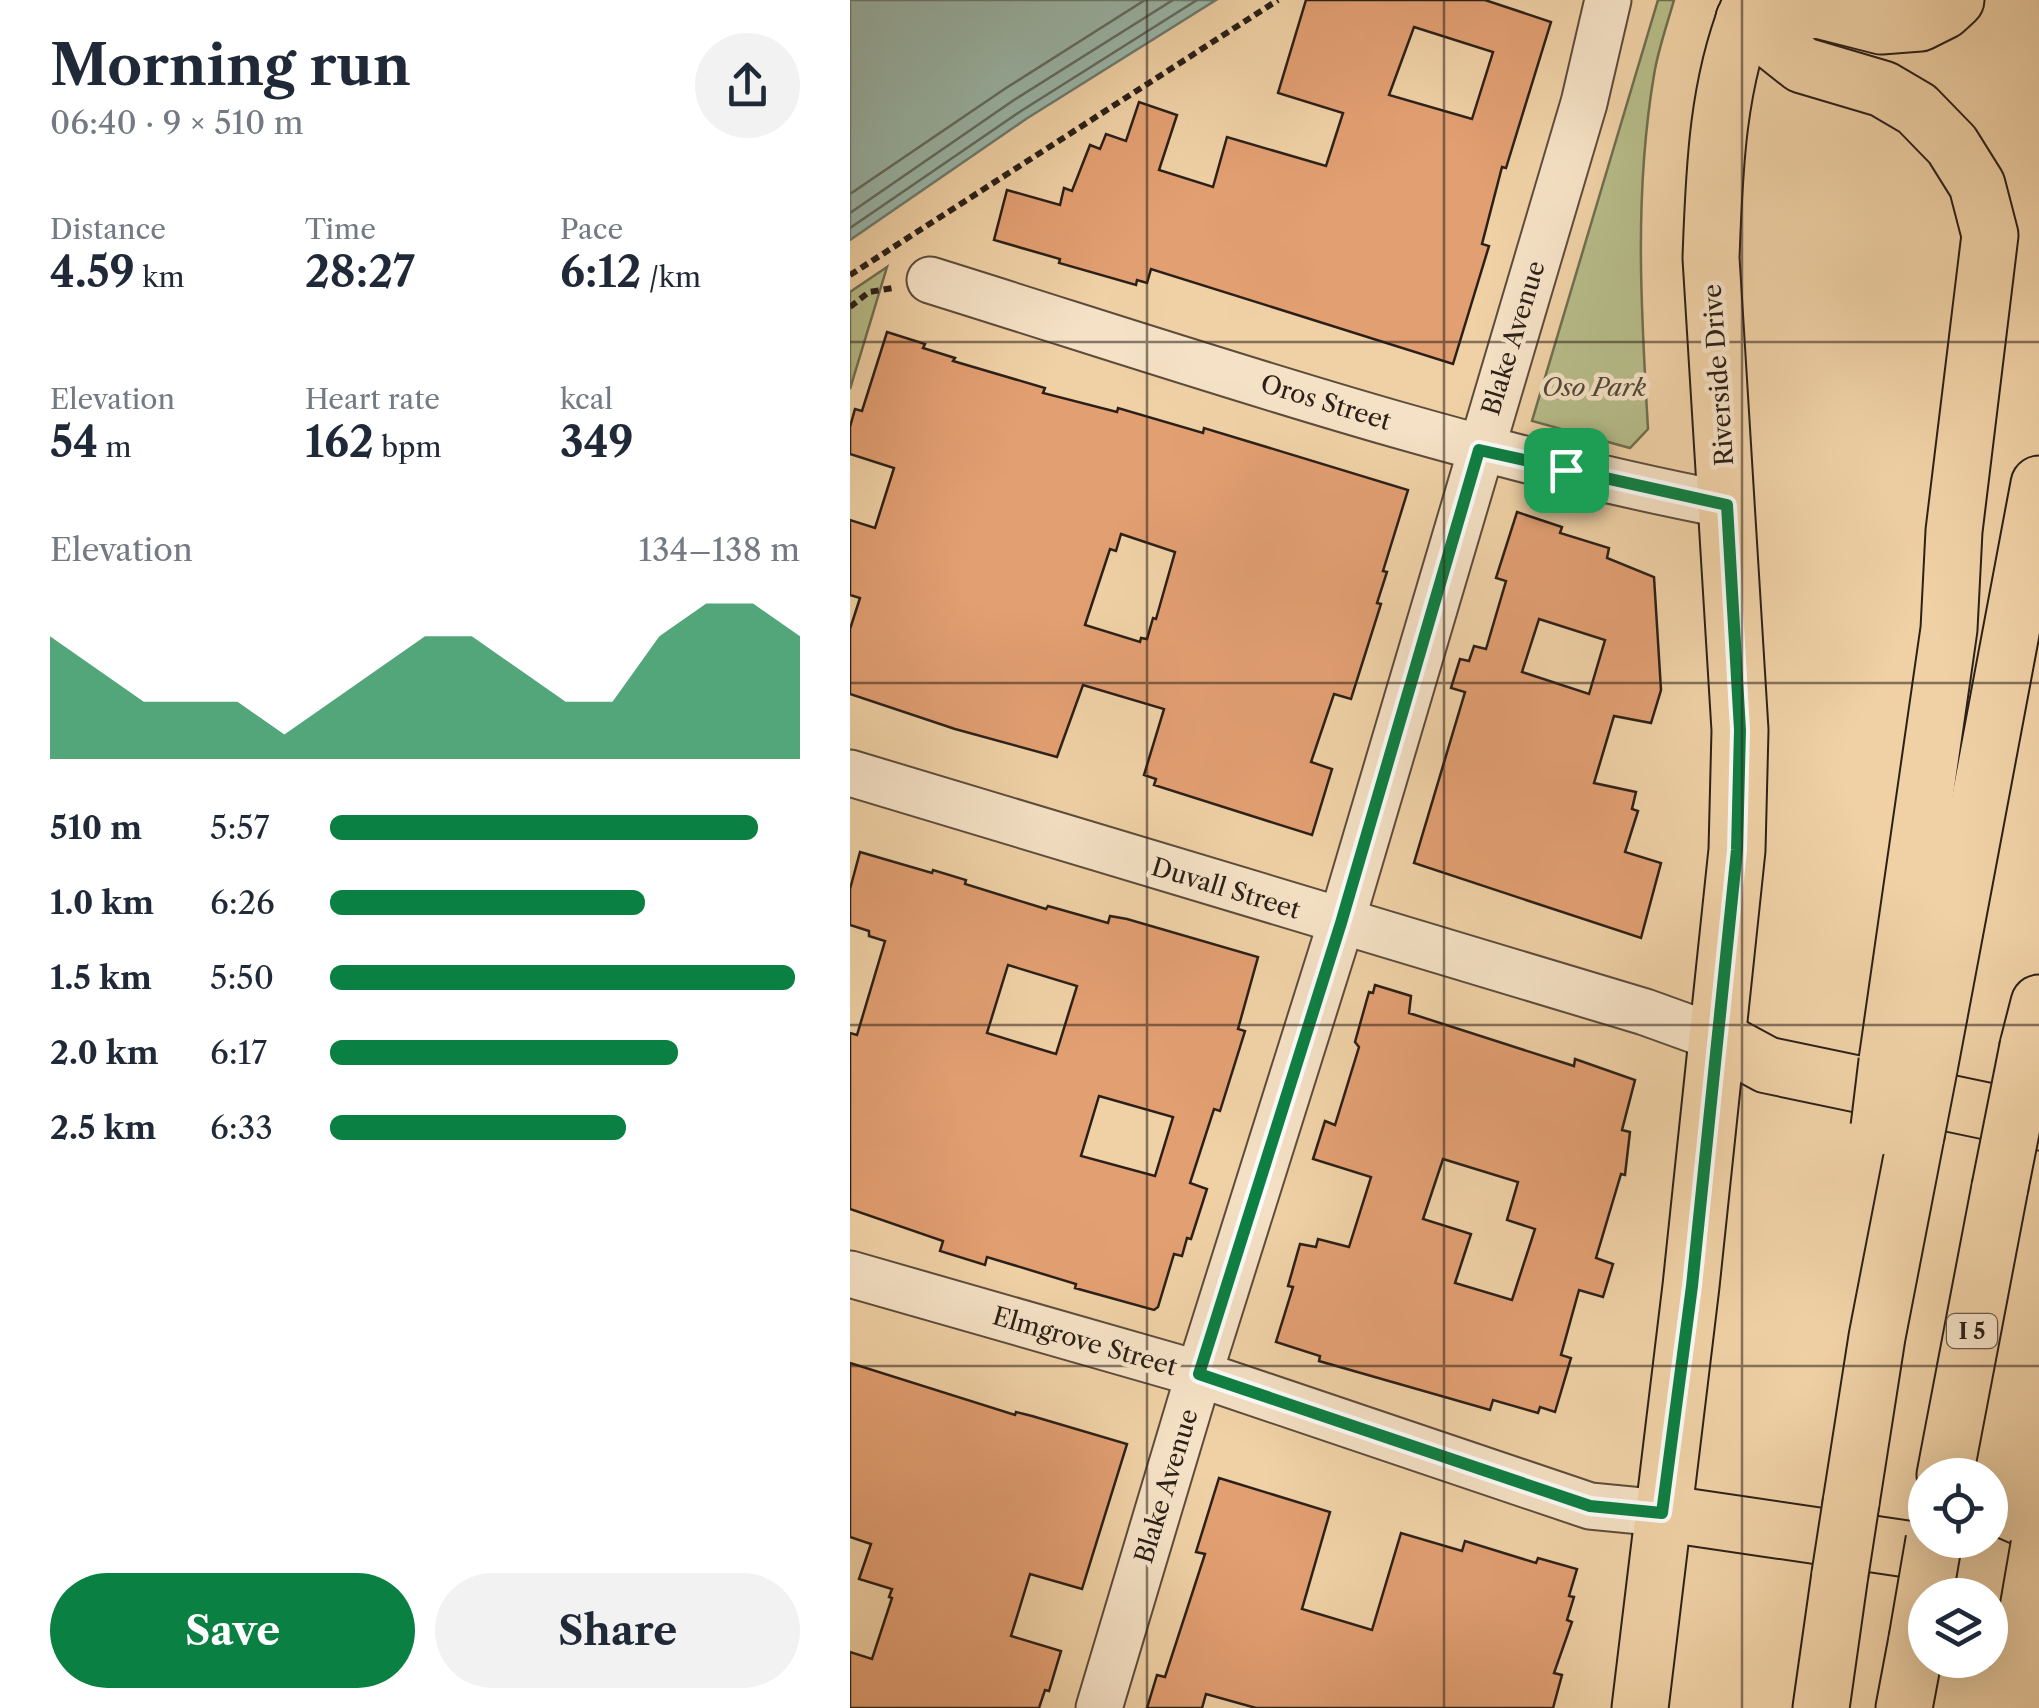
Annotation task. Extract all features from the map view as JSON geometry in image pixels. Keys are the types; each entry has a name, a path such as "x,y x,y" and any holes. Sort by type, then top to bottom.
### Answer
{"main road":[{"path":"1748,9 1818,10 1881,26 1920,23 1956,0"},
{"path":"1748,9 1802,65 1883,89 1917,110 1952,145 1977,185 1990,235 1954,531 1950,629 1908,1065"},
{"name":"Riverside Drive","path":"1640,1708 1692,1286 1737,850 1740,730 1710,258 1723,103 1748,9"},
{"path":"1820,1708 1878,1337 1897,1132 1908,1065 2039,484"},
{"name":"I 5","path":"1948,1458 2034,1025"},
{"path":"1717,1038 1768,1065 2039,1122"},
{"path":"1662,1513 1975,1559 2039,1587"},
{"path":"2014,1690 2039,1545"},
{"path":"1904,1708 1931,1558"}],"street":[{"name":"Blake Avenue","path":"1099,1708 1341,923 1584,102 1608,0"},
{"name":"Oros Street","path":"930,280 1479,450 1727,505"},
{"name":"Duvall Street","path":"850,773 1646,1012 1717,1038"},
{"name":"Elmgrove Street","path":"850,1274 1199,1374 1590,1506 1662,1513"}],"path":[{"path":"850,275 1278,0"}],"green space":[{"name":"Oso Park","path":"1658,0 1674,0 1656,66 1641,207 1648,429 1630,448 1532,421"},
{"path":"887,267 850,389 850,292"}],"water":[{"path":"850,0 1216,0 1026,119 850,240"}],"building":[{"path":"1306,0 1485,0 1551,22 1506,168 1502,167 1482,244 1489,246 1453,364 1151,269 1147,283 1137,280 1136,285 994,240 1007,190 1060,205 1064,188 1072,191 1090,145 1100,149 1106,134 1126,141 1139,102 1177,115 1159,170 1213,187 1227,137 1326,166 1343,113 1278,93","holes":["1414,27 1493,52 1472,119 1389,95"]},
{"path":"887,332 925,344 923,348 955,358 953,361 1045,388 1043,393 1117,412 1118,408 1203,433 1204,428 1408,490 1383,571 1387,572 1377,603 1381,604 1351,699 1334,694 1311,762 1332,769 1312,835 1154,785 1156,779 1144,775 1164,709 1083,685 1057,757 850,694 850,629 860,598 850,595 850,520 875,528 894,468 850,454 855,409 862,411","holes":["1121,534 1175,552 1147,639 1141,638 1140,642 1085,625 1110,549 1116,551"]},
{"path":"1517,512 1562,527 1560,533 1609,548 1607,558 1654,577 1661,690 1651,723 1614,716 1594,783 1636,792 1632,809 1638,811 1625,852 1661,863 1641,938 1414,863 1465,692 1451,688 1460,659 1469,661 1474,646 1486,649 1506,581 1496,578","holes":["1539,619 1605,640 1589,694 1522,672"]},
{"path":"860,852 966,880 965,884 1046,909 1048,906 1108,923 1110,916 1127,919 1258,957 1238,1029 1245,1031 1220,1111 1214,1109 1190,1183 1207,1189 1191,1239 1187,1238 1182,1256 1174,1254 1154,1310 987,1257 985,1265 940,1251 943,1241 850,1209 850,1033 857,1035 885,941 850,925 850,889","holes":["1008,965 1077,986 1056,1054 987,1033","1099,1096 1173,1117 1155,1176 1081,1156"]},
{"path":"1375,985 1411,996 1409,1013 1574,1066 1575,1059 1635,1080 1622,1130 1630,1132 1625,1175 1621,1174 1596,1258 1613,1264 1603,1297 1579,1290 1561,1355 1571,1358 1555,1412 1540,1407 1538,1413 1493,1400 1490,1410 1319,1361 1320,1356 1276,1342 1293,1287 1288,1286 1300,1244 1316,1247 1318,1239 1349,1247 1371,1177 1313,1159 1325,1121 1335,1125 1359,1047 1355,1042 1369,992 1373,993","holes":["1443,1159 1518,1182 1507,1220 1535,1229 1512,1300 1455,1283 1471,1234 1423,1219"]},
{"path":"850,1363 1015,1415 1016,1412 1032,1416 1127,1444 1082,1589 1030,1574 1011,1636 1061,1651 1049,1691 1045,1690 1039,1708 850,1708 850,1652 872,1659 892,1589 859,1579 871,1544 850,1537"},
{"path":"1219,1478 1330,1512 1302,1609 1372,1630 1401,1533 1462,1551 1465,1541 1536,1563 1538,1558 1577,1569 1569,1596 1574,1597 1567,1620 1572,1622 1554,1673 1562,1675 1553,1708 1256,1708 1206,1694 1202,1708 1147,1708 1157,1675 1165,1677 1205,1554 1196,1552"}],"route":[{"path":"1479,450 1566,470 1727,505 1740,730 1737,850 1692,1286 1662,1513 1590,1506 1199,1374 1341,923 1479,450"}]}
